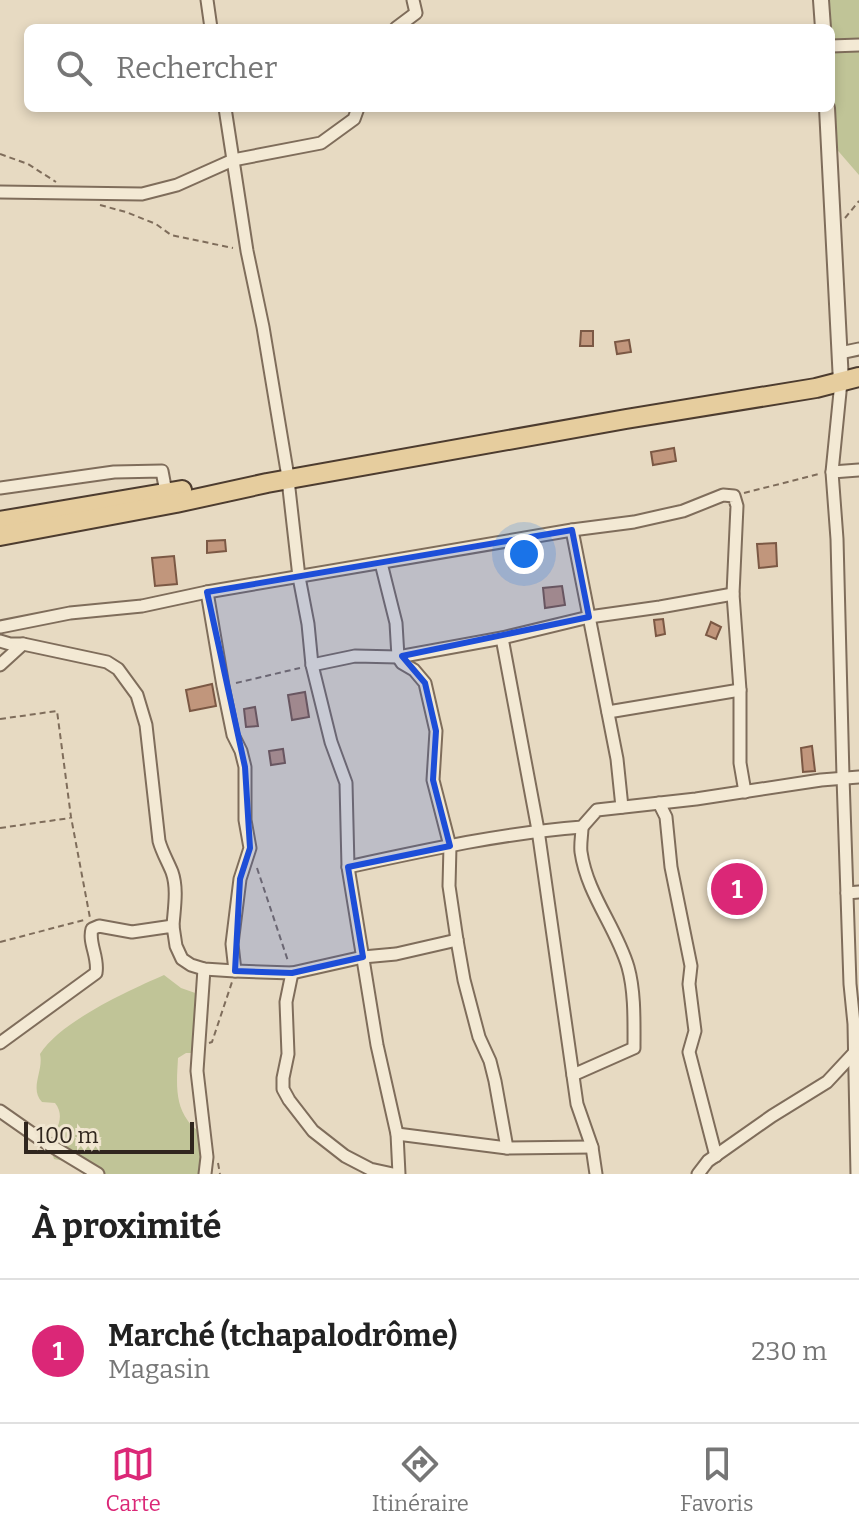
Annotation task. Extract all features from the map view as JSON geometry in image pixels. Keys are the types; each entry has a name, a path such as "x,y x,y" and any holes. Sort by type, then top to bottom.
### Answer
{"main road":[{"path":"0,536 287,476 850,376"},
{"path":"0,521 166,492 287,476"}],"street":[{"path":"207,0 210,24"},
{"path":"401,24 416,13 413,0"},
{"path":"821,0 823,24"},
{"path":"835,46 859,45"},
{"path":"226,112 287,476 312,665 331,742 346,783 348,867 377,1045 397,1134 396,1174 370,1169 345,1156 313,1131 283,1089 288,1054 286,1002 292,973"},
{"path":"0,192 142,194 177,185 233,160 321,143 354,119 357,112"},
{"path":"827,112 840,353 850,376 832,472 837,539 843,777 853,892 850,984 857,1023 854,1053 857,1174"},
{"path":"840,353 859,349"},
{"path":"832,472 859,470"},
{"path":"0,488 114,472 162,471 166,492"},
{"path":"0,627 70,613 142,606 207,592 634,522 683,511 723,495 734,496 737,506 733,594 740,690 740,763 745,792"},
{"path":"572,530 617,759 622,807"},
{"path":"381,563 396,623 398,657 425,683 436,731 433,780 450,846 449,886 457,940 479,1037 495,1081 507,1148"},
{"path":"207,592 233,735 245,767 245,820 250,848 240,879 232,944 235,971"},
{"path":"312,665 355,656 398,657 502,638 589,617 733,594"},
{"path":"502,638 538,830 577,1104 592,1147 596,1174"},
{"path":"0,641 107,662 118,669 137,695 146,725 159,841 173,873 176,946 182,959 191,965 204,969 292,973 457,940"},
{"path":"0,665 23,644"},
{"path":"608,712 740,690"},
{"path":"573,1075 634,1048 634,1012 628,969 593,894 581,851 582,827 597,810 859,777"},
{"path":"659,803 666,817 671,867 691,966 689,984 695,1031 689,1052 716,1156"},
{"path":"348,867 538,830 582,827"},
{"path":"0,1043 96,973 90,935 92,929 99,926 132,932 173,926"},
{"path":"204,969 197,1071 207,1157 205,1174"},
{"path":"698,1174 708,1161 827,1082 854,1053"},
{"path":"0,1111 98,1174"},
{"path":"397,1134 507,1148 592,1147"}],"path":[{"path":"0,154 28,164 70,193"},
{"path":"92,203 156,224 171,235 247,251"},
{"path":"734,496 832,472"},
{"path":"223,686 312,665"},
{"path":"0,719 57,711 71,817 90,919 0,942"},
{"path":"0,828 71,817"},
{"path":"250,848 292,973"},
{"path":"198,1047 212,1042 235,971"}],"highlighted area":[{"path":"572,530 589,617 402,656 425,683 436,731 433,780 450,846 348,867 363,957 292,973 235,971 240,879 250,848 245,767 207,592"}],"green space":[{"path":"830,0 859,0 859,175 833,145 835,24 830,24"},
{"path":"164,975 181,988 201,995 194,1053 178,1058 177,1082 178,1098 184,1114 201,1140 201,1174 101,1174 86,1163 54,1159 49,1144 59,1124 60,1113 55,1103 42,1102 38,1097 40,1054 63,1030 79,1019 114,998"}],"building":[{"path":"581,331 593,331 593,346 580,346"},
{"path":"629,340 631,352 617,354 615,342"},
{"path":"674,448 676,461 653,465 651,452"},
{"path":"225,540 226,551 207,553 207,541"},
{"path":"776,543 777,566 759,568 757,544"},
{"path":"174,556 177,584 155,586 152,558"},
{"path":"562,586 565,605 545,608 543,588"},
{"path":"663,619 665,634 656,636 654,620"},
{"path":"711,622 721,627 716,639 706,635"},
{"path":"212,684 216,706 190,711 186,690"},
{"path":"305,692 309,717 292,720 288,695"},
{"path":"255,707 258,726 246,727 244,709"},
{"path":"812,746 815,771 803,772 801,748"},
{"path":"283,749 285,763 271,765 269,751"}],"place":[{"name":"Marché (tchapalodrôme)","path":"737,889"}]}
